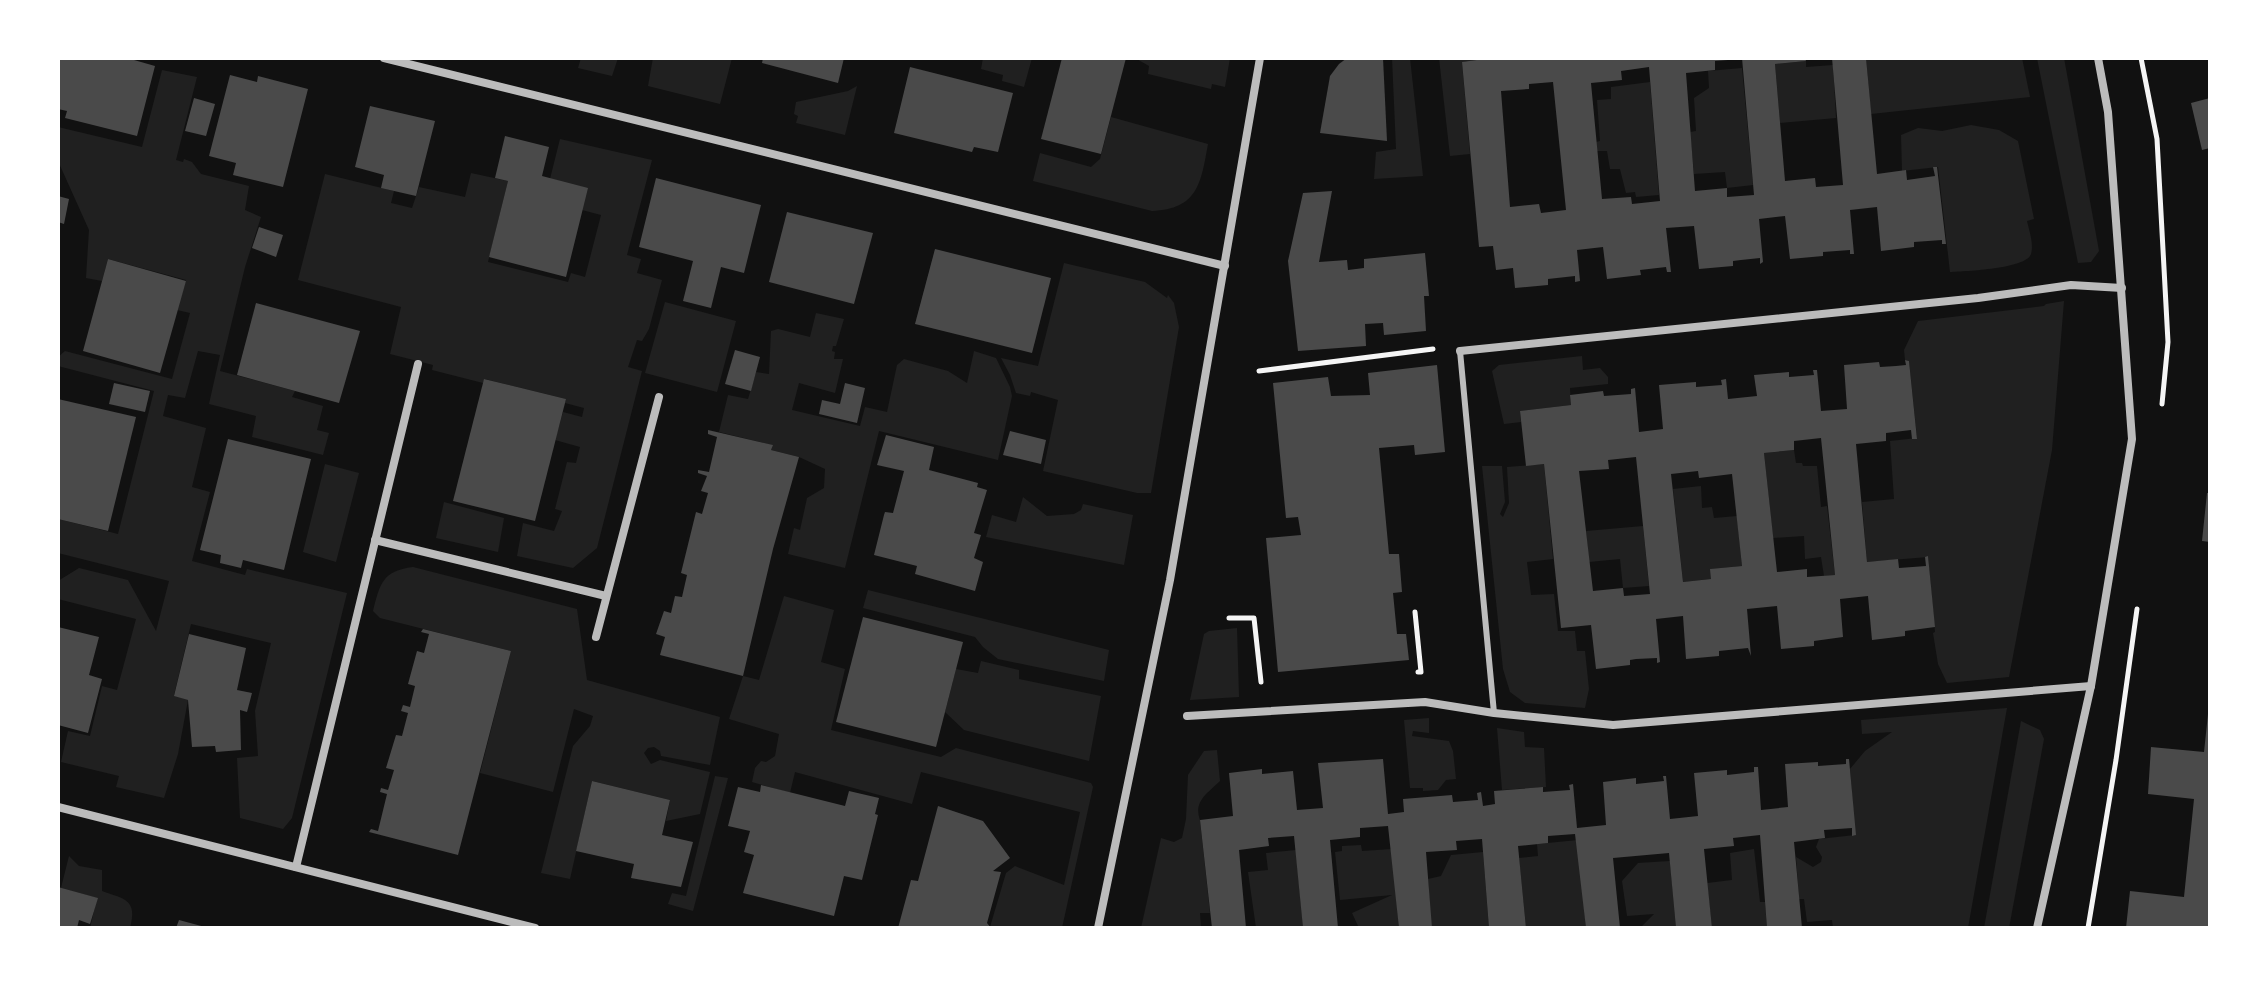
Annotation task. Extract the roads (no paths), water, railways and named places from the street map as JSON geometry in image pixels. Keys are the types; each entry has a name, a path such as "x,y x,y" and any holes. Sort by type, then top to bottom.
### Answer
{"street":[{"path":"384,58 1225,266"},
{"path":"1098,928 1170,580 1260,58"},
{"path":"2037,928 2091,686 2132,439 2108,112 2098,58"},
{"path":"1460,351 1978,298 2071,285 2122,288"},
{"path":"296,867 418,364"},
{"path":"596,637 659,397"},
{"path":"375,540 606,596"},
{"path":"1187,716 1425,702 1494,713 1613,725 2091,686"},
{"path":"58,807 535,928"}],"lane":[{"path":"1460,351 1494,713"}]}
